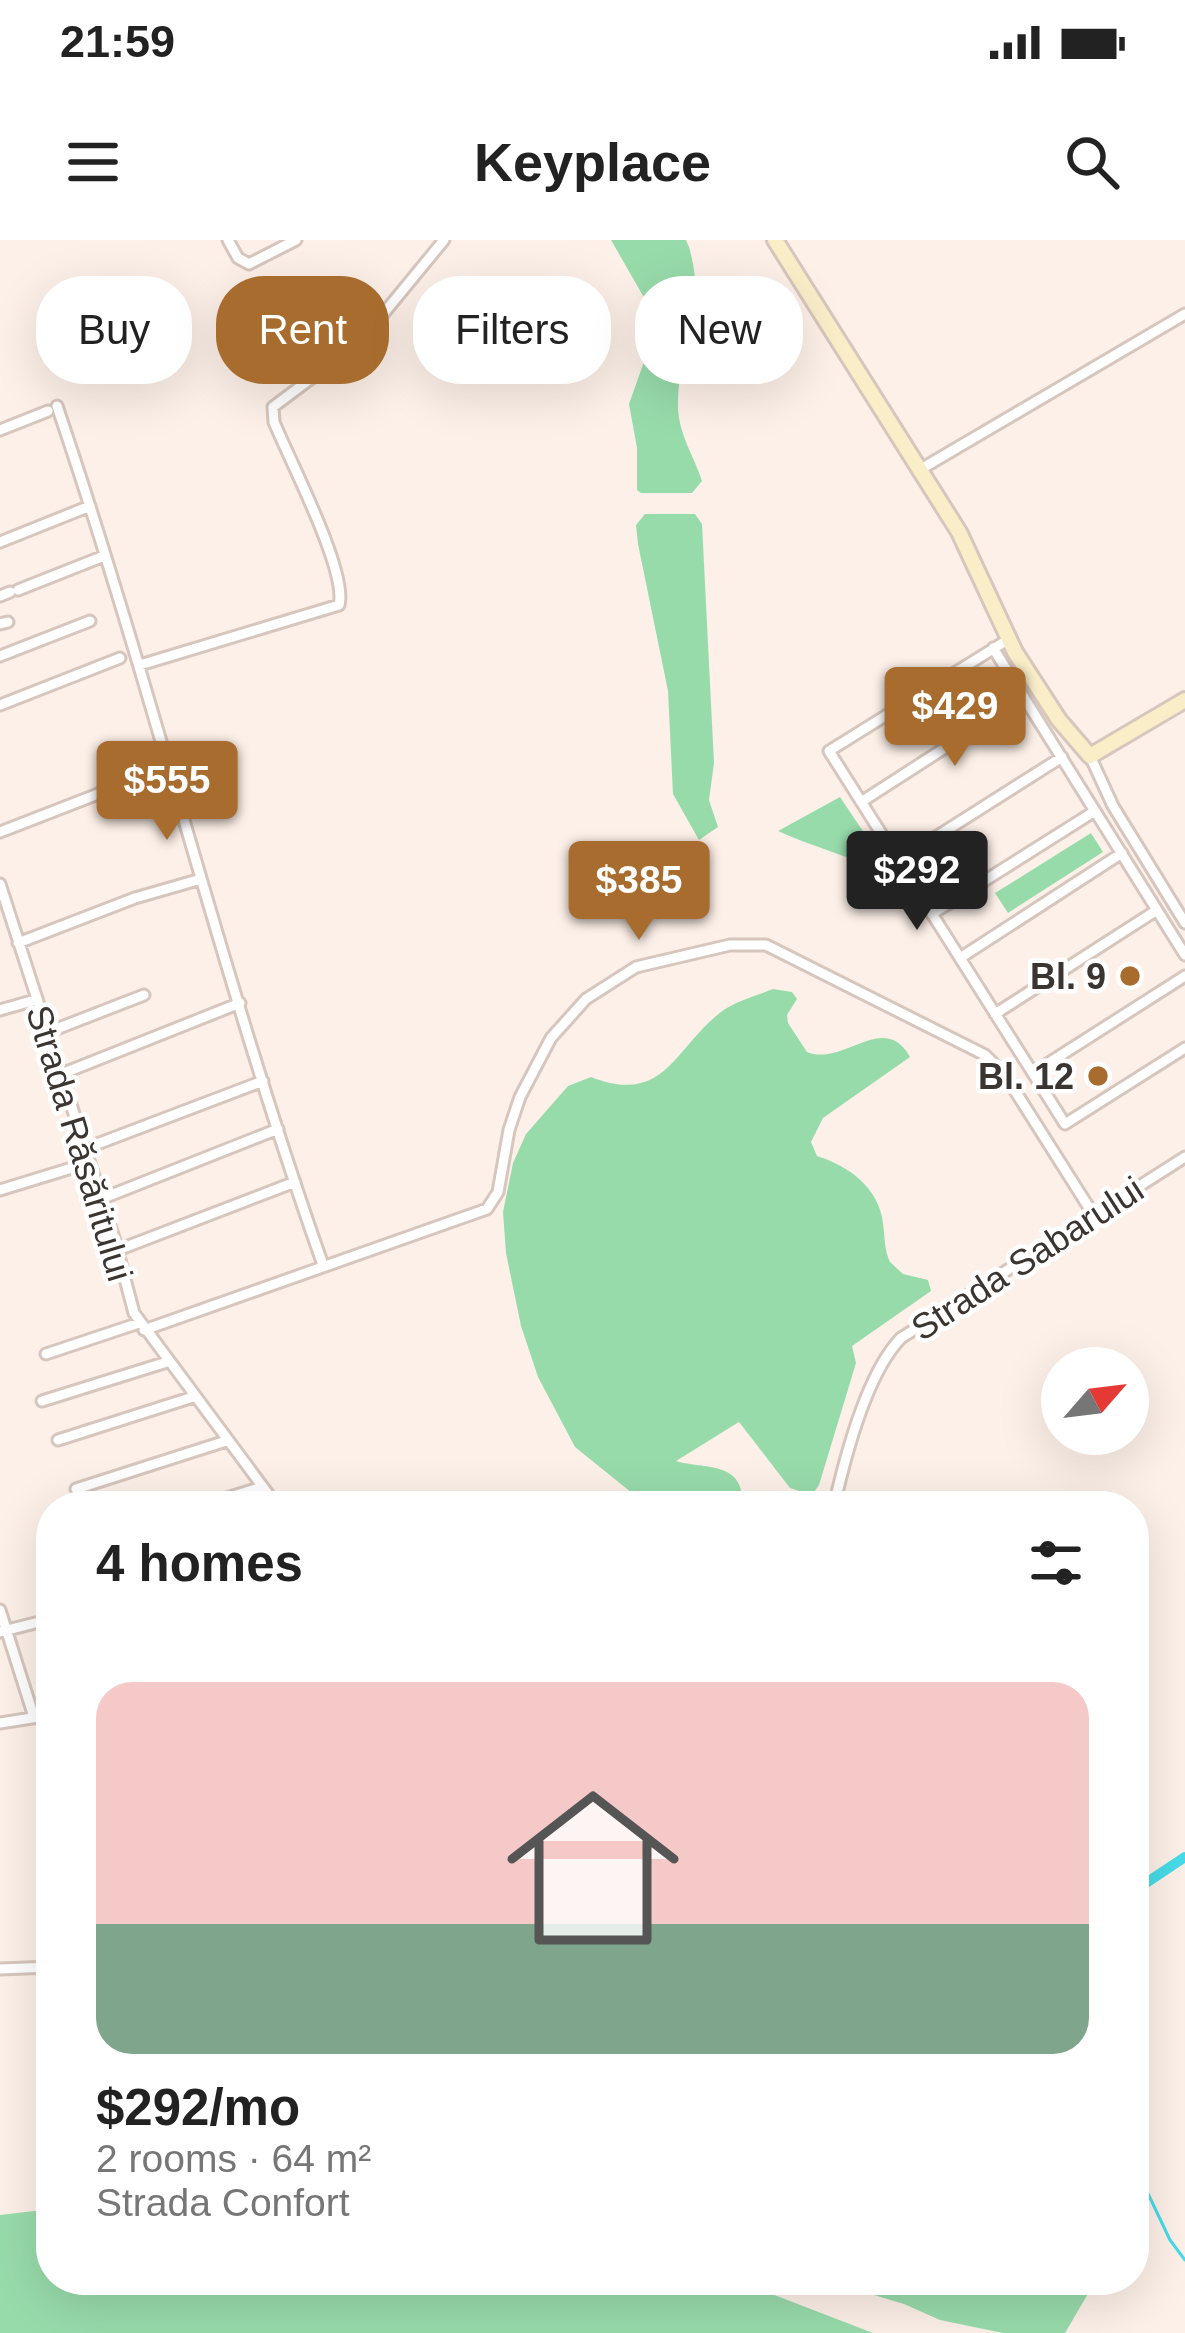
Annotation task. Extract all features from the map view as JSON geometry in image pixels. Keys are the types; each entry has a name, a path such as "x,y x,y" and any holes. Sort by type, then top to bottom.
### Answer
{"street":[{"path":"228,240 238,258 249,264 296,240"},
{"path":"140,664 339,604 341,589 330,554 272,417 273,407 361,341 444,240"},
{"path":"775,240 921,469 980,571 1009,639 1049,705 1090,756 1185,923"},
{"path":"921,469 1185,314"},
{"path":"0,430 52,409 90,506 323,1264"},
{"path":"0,542 90,506"},
{"path":"10,593 104,556"},
{"path":"0,656 90,621"},
{"path":"1009,639 829,751 1065,1124 1185,1048"},
{"path":"994,648 1185,955"},
{"path":"0,705 120,658"},
{"path":"861,802 1024,698"},
{"path":"1090,756 1185,700"},
{"path":"0,832 129,782 164,754"},
{"path":"898,861 1062,757"},
{"path":"932,914 1095,811"},
{"path":"960,958 1133,838"},
{"path":"18,943 135,898 201,879"},
{"name":"Strada Răsăritului","path":"0,886 142,1327 265,1491"},
{"path":"995,1014 1157,910"},
{"name":"Strada Răsăritului","path":"142,1327 487,1209 498,1192 509,1130 527,1082 551,1038 576,1009 636,967 741,943 781,950 993,1062 1094,1214"},
{"path":"1033,1073 1185,976"},
{"path":"46,1033 144,995"},
{"path":"0,1010 35,1000"},
{"path":"59,1075 240,1003"},
{"path":"84,1149 263,1081"},
{"path":"101,1199 278,1129"},
{"name":"Strada Sabarului","path":"838,1491 874,1380 889,1351 916,1327 1185,1157"},
{"path":"0,1190 88,1163"},
{"path":"118,1250 295,1182"},
{"path":"46,1354 142,1327"},
{"path":"42,1402 167,1362"},
{"path":"58,1440 193,1397"},
{"path":"76,1489 226,1441"},
{"path":"249,1491 262,1487"},
{"path":"0,1610 34,1718 0,1723"},
{"path":"3,1631 36,1623"},
{"path":"0,1969 36,1968"}],"green space":[{"path":"611,240 686,240 694,276 635,276 635,282"},
{"path":"636,384 679,384 679,418 702,481 692,493 637,490 637,448 629,404"},
{"path":"645,514 695,514 702,524 714,763 709,800 718,827 699,840 673,794 668,691 636,525"},
{"path":"840,797 889,870 884,873 778,831"},
{"path":"1091,833 1103,852 1008,913 995,893"},
{"path":"773,989 792,992 797,999 787,1015 788,1023 807,1052 821,1055 888,1038 910,1057 823,1118 811,1142 817,1156 851,1172 869,1189 880,1210 890,1262 903,1274 928,1280 931,1291 852,1346 856,1363 815,1491 790,1488 739,1422 676,1461 726,1471 741,1491 630,1491 575,1447 538,1377 521,1326 506,1253 503,1212 513,1163 526,1134 568,1086 591,1077 616,1084 652,1079 705,1026 739,1002"},
{"path":"36,2211 36,2295 774,2295 873,2333 0,2333 0,2215"},
{"path":"874,2295 1087,2295 1065,2333 1003,2333 940,2320"}],"waterway":[{"path":"1149,1881 1185,1857"},
{"path":"1149,2196 1185,2260"}],"place":[{"name":"Bl. 9","path":"1130,976"},
{"name":"Bl. 12","path":"1098,1076"}]}
